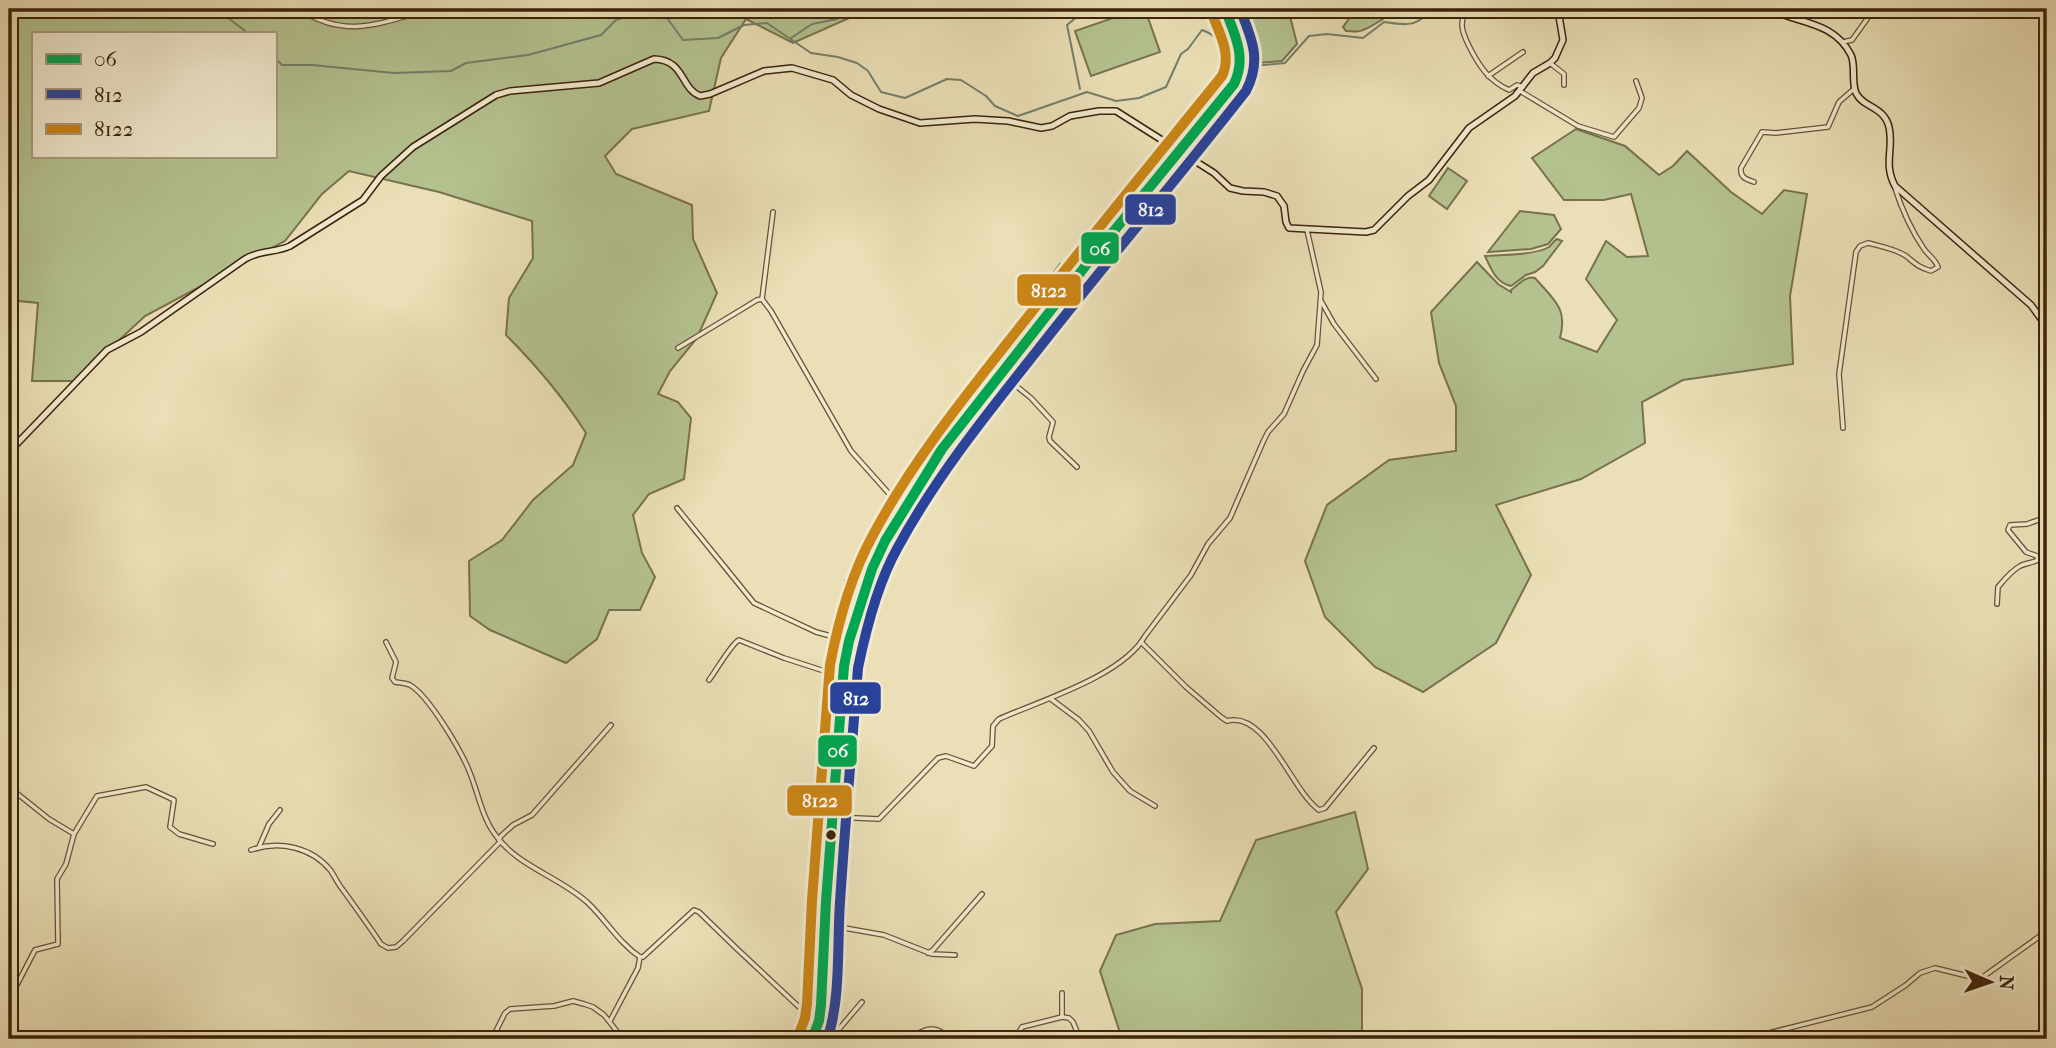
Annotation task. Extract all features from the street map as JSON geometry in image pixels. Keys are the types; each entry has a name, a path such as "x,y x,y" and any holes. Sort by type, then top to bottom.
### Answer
{"street":[{"path":"299,9 329,24 346,28 367,26 430,9"},
{"path":"1195,9 1196,15"},
{"path":"812,1038 820,1015 825,901 843,677 849,641 872,569 885,541 942,449 1234,84 1241,67 1241,55 1225,9"},
{"path":"1465,9 1462,25 1465,38 1479,66 1509,90 1517,85 1578,126 1614,137 1639,108 1642,98 1636,81"},
{"path":"9,452 107,350 141,332 245,259 261,251 290,246 363,200 381,176 413,147 496,95 510,91 599,83 654,59 671,64 685,78 690,90 699,96 764,71 792,68 833,79 851,95 911,121 975,119 1009,121 1041,128 1052,126 1070,116 1109,111 1121,113 1214,173 1230,188 1264,191 1277,196 1284,206 1287,226 1292,229 1359,233 1374,230 1408,195 1436,173 1468,128 1508,102 1522,89 1533,73 1550,63 1559,52 1563,40 1559,16 1561,9"},
{"path":"1768,9 1824,27 1841,42 1851,56 1855,88 1860,98 1881,112 1889,126 1888,164 1903,214 1938,267 1930,271 1921,268 1905,255 1868,243 1860,246 1856,252 1839,374 1843,428"},
{"path":"1841,42 1852,40 1872,12 1878,9"},
{"path":"1489,76 1523,52"},
{"path":"1550,63 1564,74 1564,85"},
{"path":"1754,182 1744,178 1741,168 1762,132 1828,127 1839,102 1855,88"},
{"path":"1169,163 1187,155"},
{"path":"1895,186 2031,305 2047,327"},
{"path":"773,212 762,299 851,451 906,507"},
{"path":"833,817 879,820 938,758 946,756 975,766 992,746 995,722 1111,668 1131,654 1142,642 1191,575 1208,544 1230,517 1268,432 1284,414 1317,345 1321,292 1307,230"},
{"path":"847,581 858,573 916,467 1012,346 1027,313 1061,266"},
{"path":"678,348 762,299"},
{"path":"1321,300 1334,324 1376,379"},
{"path":"995,368 1031,398 1053,422 1050,441 1077,467"},
{"path":"9,434 17,444"},
{"path":"677,508 754,603 816,632 849,641"},
{"path":"1997,604 1997,587 2021,565 2038,560 2037,556 2026,552 2010,534 2010,525 2027,524 2047,517"},
{"path":"709,680 724,661 733,643 739,640 843,677"},
{"path":"386,642 396,662 392,677 395,682 407,683 430,704 470,772 491,830 500,842 520,860 588,903 640,957"},
{"path":"1142,642 1221,717 1227,721 1244,721 1258,730 1297,787 1319,810 1325,808 1374,748"},
{"path":"1050,698 1089,731 1113,772 1130,791 1155,806"},
{"path":"251,850 265,845 305,850 331,872 381,944 388,948 396,947 500,842 500,836 513,825 532,816 611,725"},
{"path":"9,787 49,819 74,834"},
{"path":"9,1000 35,950 58,944 57,879 66,864 74,834 97,796 146,787 174,800 170,827 178,834 212,844"},
{"path":"258,848 269,824 280,810"},
{"path":"928,953 982,894"},
{"path":"640,957 694,910 813,1020"},
{"path":"824,924 884,935 928,953 955,955"},
{"path":"812,1038 824,924"},
{"path":"1755,1039 1757,1036 1872,1007 1920,973 1935,968 1980,979 2047,931"},
{"path":"610,1022 638,968 640,957"},
{"path":"1062,993 1062,1017"},
{"path":"492,1039 505,1013 513,1008 531,1009 573,1001 593,1007 604,1015 623,1039"},
{"path":"837,1039 839,1029 862,1002"},
{"path":"1015,1039 1022,1027 1062,1017 1073,1022 1080,1039"},
{"path":"915,1039 920,1032 932,1029 944,1033 949,1039"}],"green space":[{"path":"9,9 866,9 793,43 746,19 721,58 709,111 632,129 605,156 616,174 692,205 693,239 717,293 697,338 670,371 658,394 678,402 691,418 684,479 649,494 633,515 642,553 655,577 640,610 609,610 597,639 566,663 490,630 470,616 469,561 502,540 533,500 573,465 586,433 549,382 506,335 509,298 533,258 532,221 439,192 349,171 322,194 285,241 145,316 100,358 81,381 32,381 38,303 9,300"},
{"path":"1145,9 1160,52 1091,76 1075,31"},
{"path":"1262,9 1290,16 1297,44 1282,61 1247,64 1235,26"},
{"path":"1356,9 1397,9 1361,31 1346,31 1343,27"},
{"path":"1576,129 1625,146 1659,175 1673,166 1687,151 1731,192 1762,214 1784,190 1807,194 1790,296 1793,364 1683,380 1642,402 1645,443 1581,479 1496,505 1531,575 1496,643 1423,692 1375,667 1325,617 1305,561 1327,505 1389,460 1456,451 1456,406 1439,363 1431,312 1477,262 1498,284 1511,292 1525,279 1535,278 1561,312 1560,338 1597,352 1617,320 1586,279 1606,241 1627,257 1648,256 1631,194 1604,200 1564,200 1532,158"},
{"path":"1448,168 1467,181 1447,209 1429,196"},
{"path":"1520,211 1554,215 1561,229 1548,244 1531,249 1488,252"},
{"path":"1557,239 1562,241 1543,266 1511,286 1498,279 1485,256 1536,252 1549,247"},
{"path":"1355,812 1368,869 1336,912 1362,989 1362,1039 1122,1039 1100,971 1116,935 1155,924 1220,921 1256,840"}],"waterway":[{"path":"9,15 25,9"},
{"path":"216,9 247,32"},
{"path":"791,38 812,24 837,19 841,9"},
{"path":"1243,67 1285,63 1309,36 1327,34 1363,38 1384,22 1412,23 1436,9"},
{"path":"276,59 282,65 312,65 394,73 451,71 466,63 528,55 601,35 616,20 644,11 665,15 683,40 718,38 744,25 767,23 811,53 857,63 868,71 881,92 905,98 947,79 961,80 986,96 995,106 1018,116 1087,92 1116,101 1139,98 1166,87 1181,54 1202,30 1218,40 1237,67"},
{"path":"1079,15 1067,25 1080,89"}],"transit line":[{"name":"06","path":"812,1039 819,1021 821,1005 844,666 849,641 872,569 885,541 942,449 1087,264 1234,84 1240,55 1225,9"},
{"name":"812","path":"827,1039 835,1008 840,902 858,668 884,575 913,521 962,447 1246,91 1254,69 1254,50 1240,9"},
{"name":"8122","path":"799,1034 807,1004 830,665 852,582 889,507 942,428 1044,296 1222,76 1225,52 1212,14"}]}
